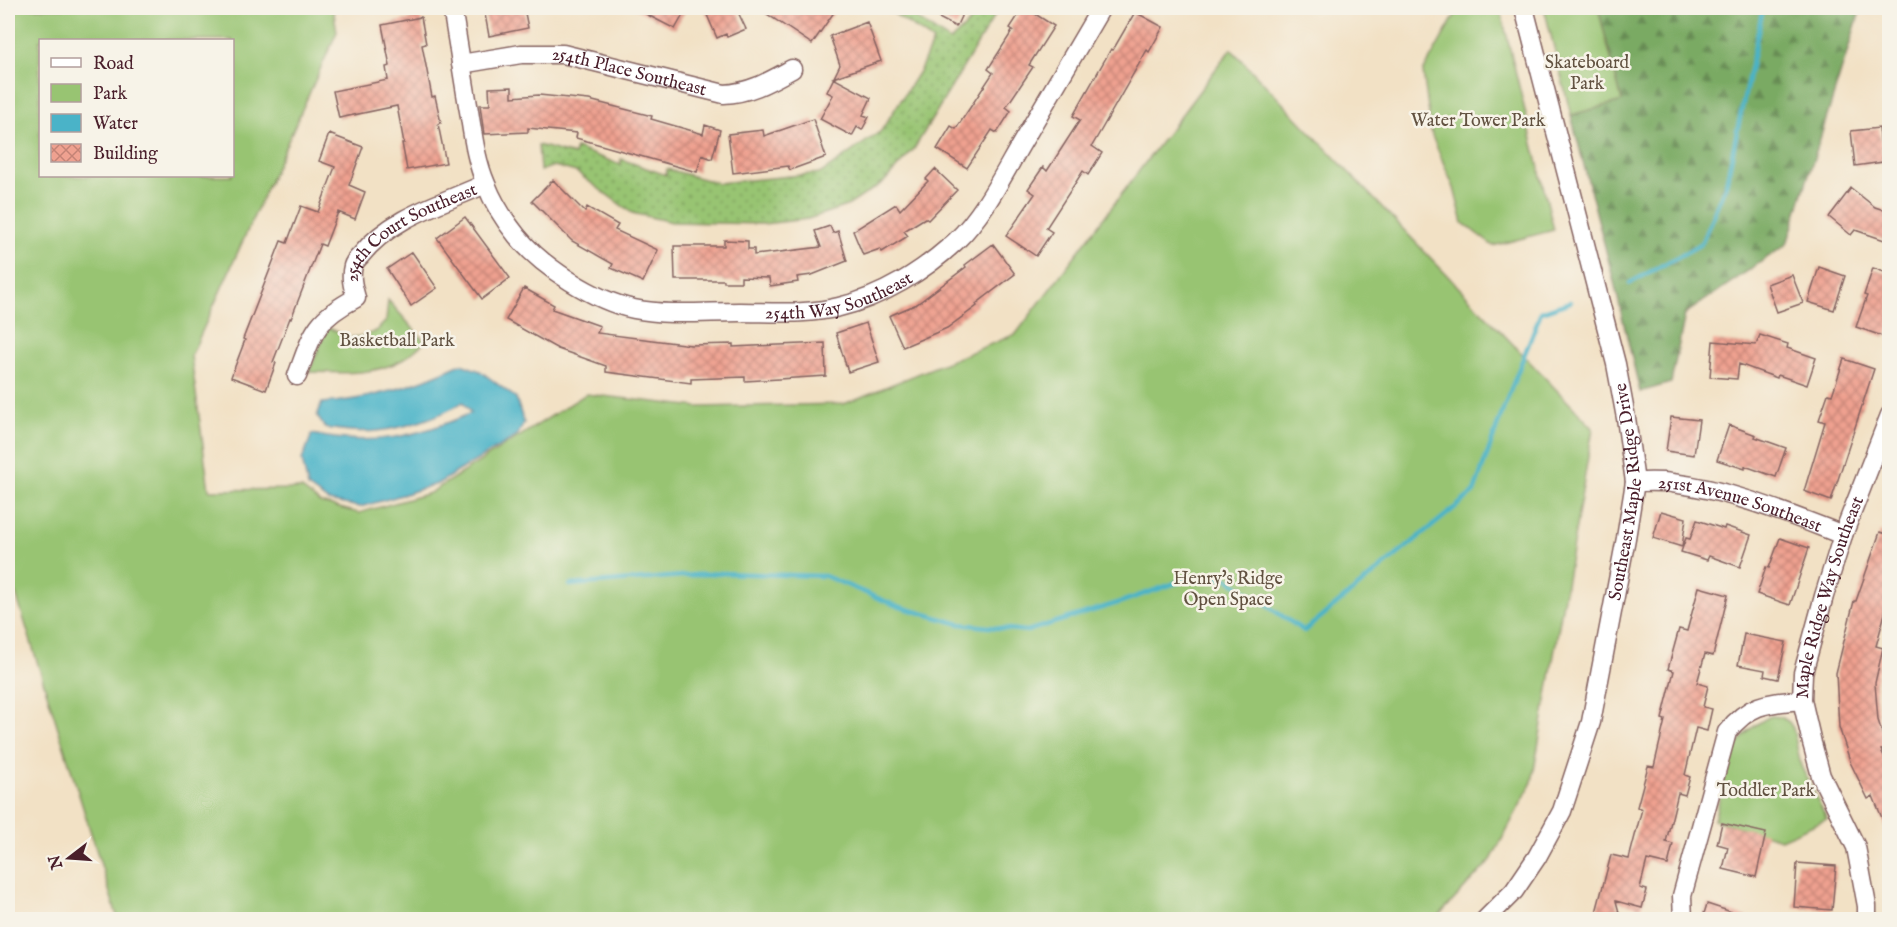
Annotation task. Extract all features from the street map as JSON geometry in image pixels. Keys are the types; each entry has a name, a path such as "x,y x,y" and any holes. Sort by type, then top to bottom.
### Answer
{"street":[{"name":"254th Way Southeast","path":"452,8 475,150 485,184 498,208 518,237 560,274 606,300 634,309 657,312 792,312 838,308 871,297 929,264 956,241 986,205 1101,8"},
{"name":"Southeast Maple Ridge Drive","path":"1485,920 1514,891 1537,856 1562,811 1573,779 1591,722 1635,482 1616,364 1524,8"},
{"name":"254th Place Southeast","path":"461,64 521,54 563,54 724,94 740,93 759,87 792,69"},
{"name":"254th Court Southeast","path":"297,376 316,328 337,308 356,298 351,283 353,264 371,242 410,216 485,184"},
{"name":"Maple Ridge Way Southeast","path":"1867,920 1867,906 1856,847 1821,776 1802,700 1803,674 1843,535 1890,416"},
{"name":"251st Avenue Southeast","path":"1635,482 1669,483 1700,488 1775,509 1843,535"},
{"path":"1683,920 1682,896 1727,732 1735,722 1756,706 1802,700"}],"green space":[{"name":"Henry's Ridge Open Space","path":"8,8 333,8 337,32 191,356 209,490 302,489 320,503 359,513 430,493 586,394 698,407 844,404 1016,334 1231,49 1593,428 1532,782 1491,860 1435,920 118,919 8,569"},
{"path":"886,8 901,8 950,41 983,8 999,8 914,149 884,182 849,205 808,219 763,224 672,222 632,213 576,172 554,166 540,171 538,145 574,155 576,148 621,165 621,159 666,175 667,169 718,183 821,173 881,131 920,70 933,41"},
{"name":"Water Tower Park","path":"1459,8 1500,8 1554,230 1493,246 1463,223 1454,188 1432,136 1423,72"},
{"name":"Skateboard Park","path":"1544,8 1598,8 1622,101 1571,115"},
{"path":"1598,8 1861,8 1787,244 1685,314 1671,383 1640,392 1571,115 1622,101"},
{"name":"Basketball Park","path":"388,300 425,342 402,360 380,369 333,373 309,372 328,327 348,338 364,336 376,331 386,321"},
{"name":"Toddler Park","path":"1771,716 1781,717 1793,728 1801,766 1827,819 1781,839 1714,820 1725,774 1736,747 1756,725"}],"water":[{"path":"461,364 480,371 516,398 524,423 517,436 437,484 360,507 328,501 308,487 302,460 312,434 353,440 393,437 432,428 471,413 463,402 433,417 410,424 377,431 358,431 325,428 317,416 322,403 358,399 393,390 427,379"}],"building":[{"path":"524,8 528,28 489,36 484,9"},
{"path":"634,8 687,8 675,29"},
{"path":"704,8 736,8 746,29 727,37 726,34 717,38"},
{"path":"758,8 837,8 812,44"},
{"path":"920,8 965,8 956,27"},
{"path":"1023,8 1054,26 1029,65 1033,67 1006,107 1011,111 997,133 992,130 967,168 937,149 951,126 956,129 993,73 988,69 1013,30 1010,28"},
{"path":"1135,12 1163,27 1149,52 1147,50 1092,146 1102,153 1088,175 1083,171 1046,228 1052,232 1036,256 1006,236 1035,194 1028,189 1043,167 1047,171 1080,120 1073,116"},
{"path":"421,17 426,44 422,45 432,97 435,96 441,123 438,124 446,163 407,170 397,106 339,118 333,91 388,80 386,67 390,66 382,25"},
{"path":"867,22 881,61 834,78 840,65 830,36"},
{"path":"834,78 871,98 863,115 869,117 862,130 857,127 852,136 820,119 833,95 827,92"},
{"path":"512,87 512,97 539,95 589,100 652,116 651,119 703,134 705,125 720,130 712,159 702,155 697,172 576,138 577,133 528,128 528,132 484,134 480,105 490,105 489,88"},
{"path":"813,119 826,157 790,170 788,166 733,173 728,134 763,130 764,136"},
{"path":"1879,128 1883,162 1855,166 1851,131"},
{"path":"329,134 363,147 349,185 365,192 355,219 338,212 325,246 320,244 273,362 276,363 266,390 231,377 245,340 243,339 281,241 287,243 301,206 318,212 335,167 319,161"},
{"path":"935,169 957,190 928,220 925,218 904,231 908,236 882,252 880,249 863,255 853,231 896,204 900,210 928,181 926,179"},
{"path":"553,180 585,212 587,207 618,225 615,230 658,250 643,282 611,268 613,264 572,241 532,201"},
{"path":"1851,188 1875,207 1890,212 1890,242 1855,230 1851,235 1829,217"},
{"path":"465,217 510,278 482,299 437,238"},
{"path":"830,226 833,233 838,231 847,261 812,275 797,277 798,282 770,286 769,278 741,277 741,282 675,280 674,246 724,246 724,240 748,241 748,249 754,249 754,255 821,247 815,231"},
{"path":"993,244 1015,274 947,328 903,347 889,316 917,304"},
{"path":"412,252 437,288 411,306 387,269"},
{"path":"1819,267 1845,276 1834,310 1808,302"},
{"path":"1873,268 1890,274 1890,326 1885,337 1856,327 1867,296 1864,295"},
{"path":"1792,275 1803,303 1777,312 1767,284"},
{"path":"524,288 554,305 552,309 600,326 597,333 691,345 733,344 733,347 825,343 826,376 745,381 745,377 691,379 691,383 606,372 606,366 558,349 506,320"},
{"path":"866,323 879,362 848,372 836,333"},
{"path":"1760,335 1788,344 1787,348 1816,358 1807,385 1778,375 1777,378 1739,364 1737,379 1710,377 1713,341 1756,345"},
{"path":"1844,359 1874,369 1831,501 1804,491 1825,422 1819,420 1828,394 1832,395"},
{"path":"1671,417 1699,420 1694,455 1666,451"},
{"path":"1729,425 1786,448 1776,477 1745,466 1745,469 1717,460"},
{"path":"1661,511 1686,518 1682,547 1653,538"},
{"path":"1697,520 1751,535 1740,567 1709,556 1707,560 1681,552 1686,538 1690,539"},
{"path":"1880,532 1890,535 1890,607 1887,606 1876,646 1883,648 1875,683 1878,720 1887,748 1881,750 1890,768 1889,835 1873,796 1868,799 1851,764 1839,727 1836,673 1854,601 1856,601"},
{"path":"1780,538 1809,548 1790,605 1757,594 1766,567 1769,568"},
{"path":"1699,587 1728,595 1713,656 1705,654 1697,683 1708,686 1703,707 1712,709 1707,731 1696,728 1685,775 1690,777 1685,795 1678,793 1666,842 1673,844 1668,865 1647,860 1640,888 1647,890 1642,908 1616,901 1621,920 1594,920 1611,855 1629,859 1642,809 1637,807 1648,766 1654,767 1665,720 1662,719 1674,671 1668,669 1679,629 1687,631"},
{"path":"1744,634 1786,642 1778,679 1764,676 1765,670 1738,665"},
{"path":"1722,823 1766,833 1756,877 1723,869 1728,847 1717,844"},
{"path":"1797,863 1836,866 1832,910 1794,907"},
{"path":"1707,904 1747,917 1747,920 1702,920"}],"waterway":[{"path":"1630,283 1701,244 1726,184 1763,8"},
{"path":"570,585 720,573 825,576 897,606 960,624 1027,631 1190,578 1227,578 1304,631 1474,492 1541,312 1570,302"}]}
